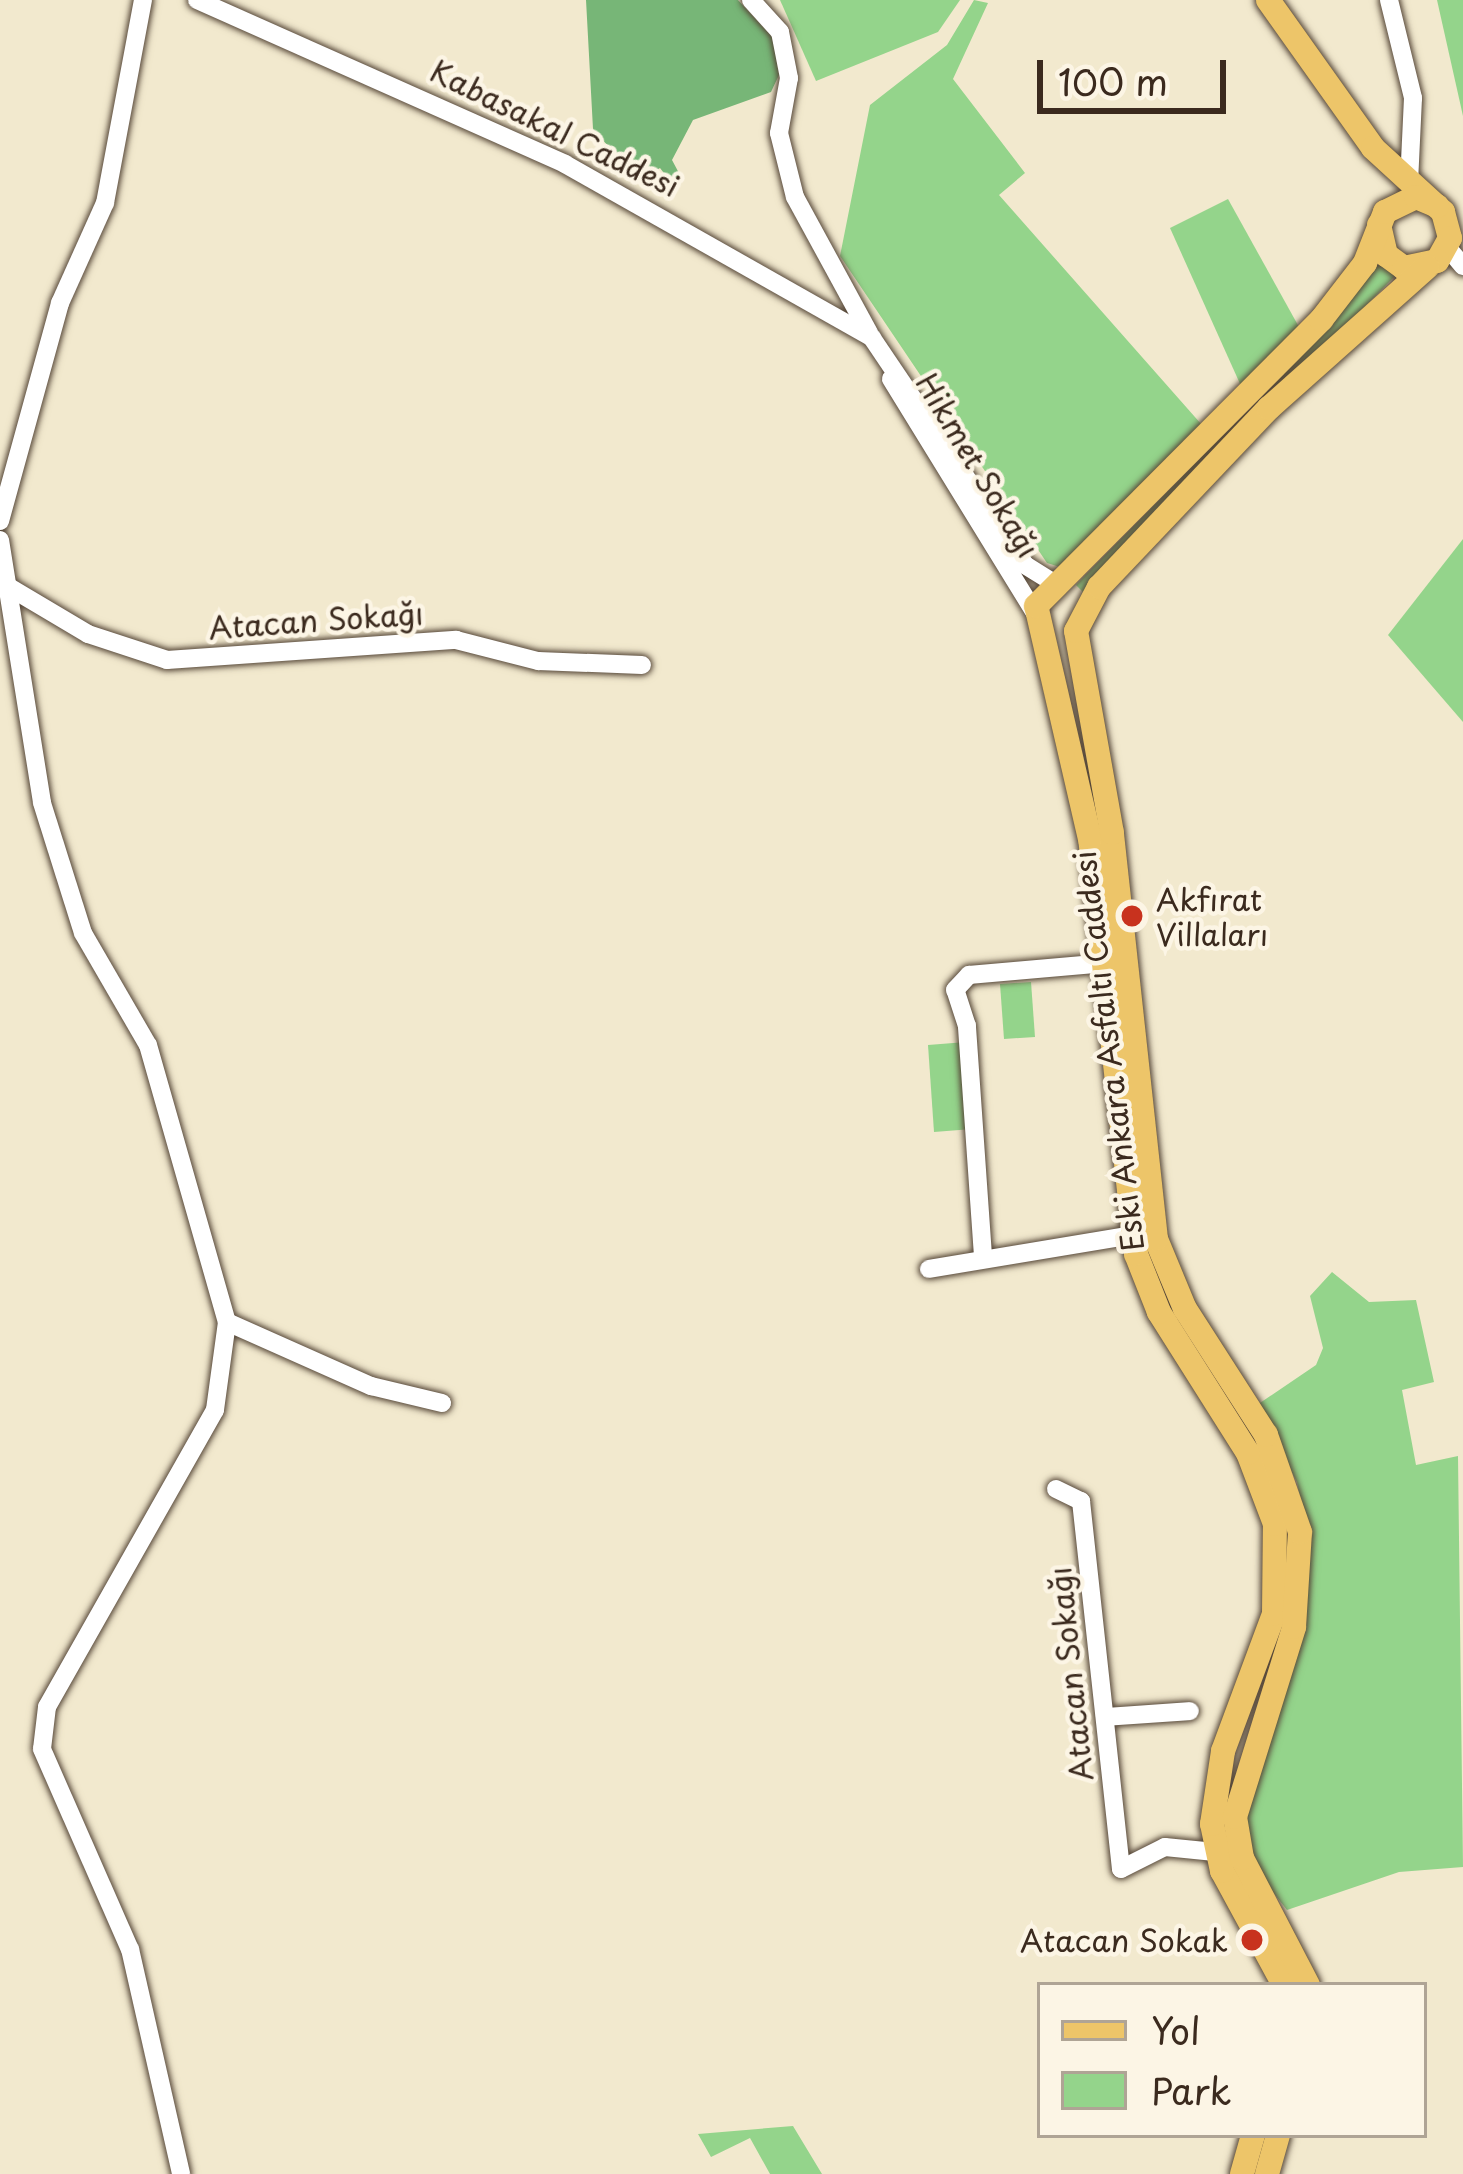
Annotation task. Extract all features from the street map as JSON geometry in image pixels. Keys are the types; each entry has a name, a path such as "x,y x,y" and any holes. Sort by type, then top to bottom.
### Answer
{"main road":[{"path":"1268,0 1373,148 1409,183 1448,210 1456,248 1349,326 1065,629 1039,619 1041,593 1060,586 1321,320 1382,217 1404,199 1448,210"},
{"path":"1373,148 1386,255 1427,267"},
{"path":"1060,586 1080,614"},
{"name":"Eski Ankara Asfaltı Caddesi","path":"1080,614 1156,1239 1185,1309 1266,1435 1300,1532 1294,1627 1234,1817 1242,1858 1306,1982"},
{"name":"Eski Ankara Asfaltı Caddesi","path":"1039,619 1086,819 1132,1235 1159,1312 1257,1470 1278,1543 1269,1632 1216,1775 1215,1852 1282,1982"},
{"path":"1242,2174 1252,2138"},
{"path":"1267,2174 1277,2138"}],"street":[{"path":"0,521 60,303 106,203 142,0"},
{"name":"Kabasakal Caddesi","path":"197,0 585,174 872,338"},
{"name":"Hikmet Sokağı","path":"751,0 780,32 789,78 779,133 795,196 872,338 1039,619"},
{"path":"1389,0 1413,98 1409,183"},
{"name":"Hikmet Sokağı","path":"872,338 1025,565 1060,586"},
{"path":"0,540 42,803 83,933 148,1045 227,1322 215,1410 47,1707 42,1749 130,1949 181,2174"},
{"name":"Atacan Sokağı","path":"9,587 88,634 167,660 456,640 538,661 642,665"},
{"path":"983,1256 967,1026 955,990 969,975 1105,963"},
{"path":"929,1269 983,1256 1132,1235"},
{"path":"227,1322 371,1386 442,1402"},
{"name":"Atacan Sokağı","path":"1057,1490 1081,1501 1121,1869 1165,1847 1215,1852"},
{"path":"1105,1718 1190,1711"}],"green space":[{"path":"586,0 738,0 773,38 779,75 771,92 693,120 672,160 680,175 670,181 660,168 639,181 593,129"},
{"path":"780,0 960,0 938,32 816,81"},
{"path":"974,0 988,3 953,79 1025,173 999,195 1202,425 1063,568 1047,563 840,256 870,105 947,45"},
{"path":"1437,0 1463,0 1463,116"},
{"path":"1228,199 1299,327 1241,386 1170,228"},
{"path":"1376,261 1396,275 1083,592 1076,585 1337,319"},
{"path":"1463,539 1463,722 1388,635"},
{"path":"1031,982 1035,1037 1004,1039 1000,984"},
{"path":"966,1042 972,1129 934,1132 928,1045"},
{"path":"1332,1272 1369,1302 1416,1300 1434,1382 1402,1390 1416,1465 1458,1456 1463,1867 1399,1872 1287,1910 1258,1873 1242,1812 1306,1626 1309,1539 1297,1482 1257,1405 1316,1365 1323,1348 1310,1296"},
{"path":"793,2126 822,2174 770,2174 750,2138 711,2157 698,2134"}],"place":[{"name":"Akfırat Villaları","path":"1132,916"},
{"name":"Atacan Sokak","path":"1252,1940"}]}
